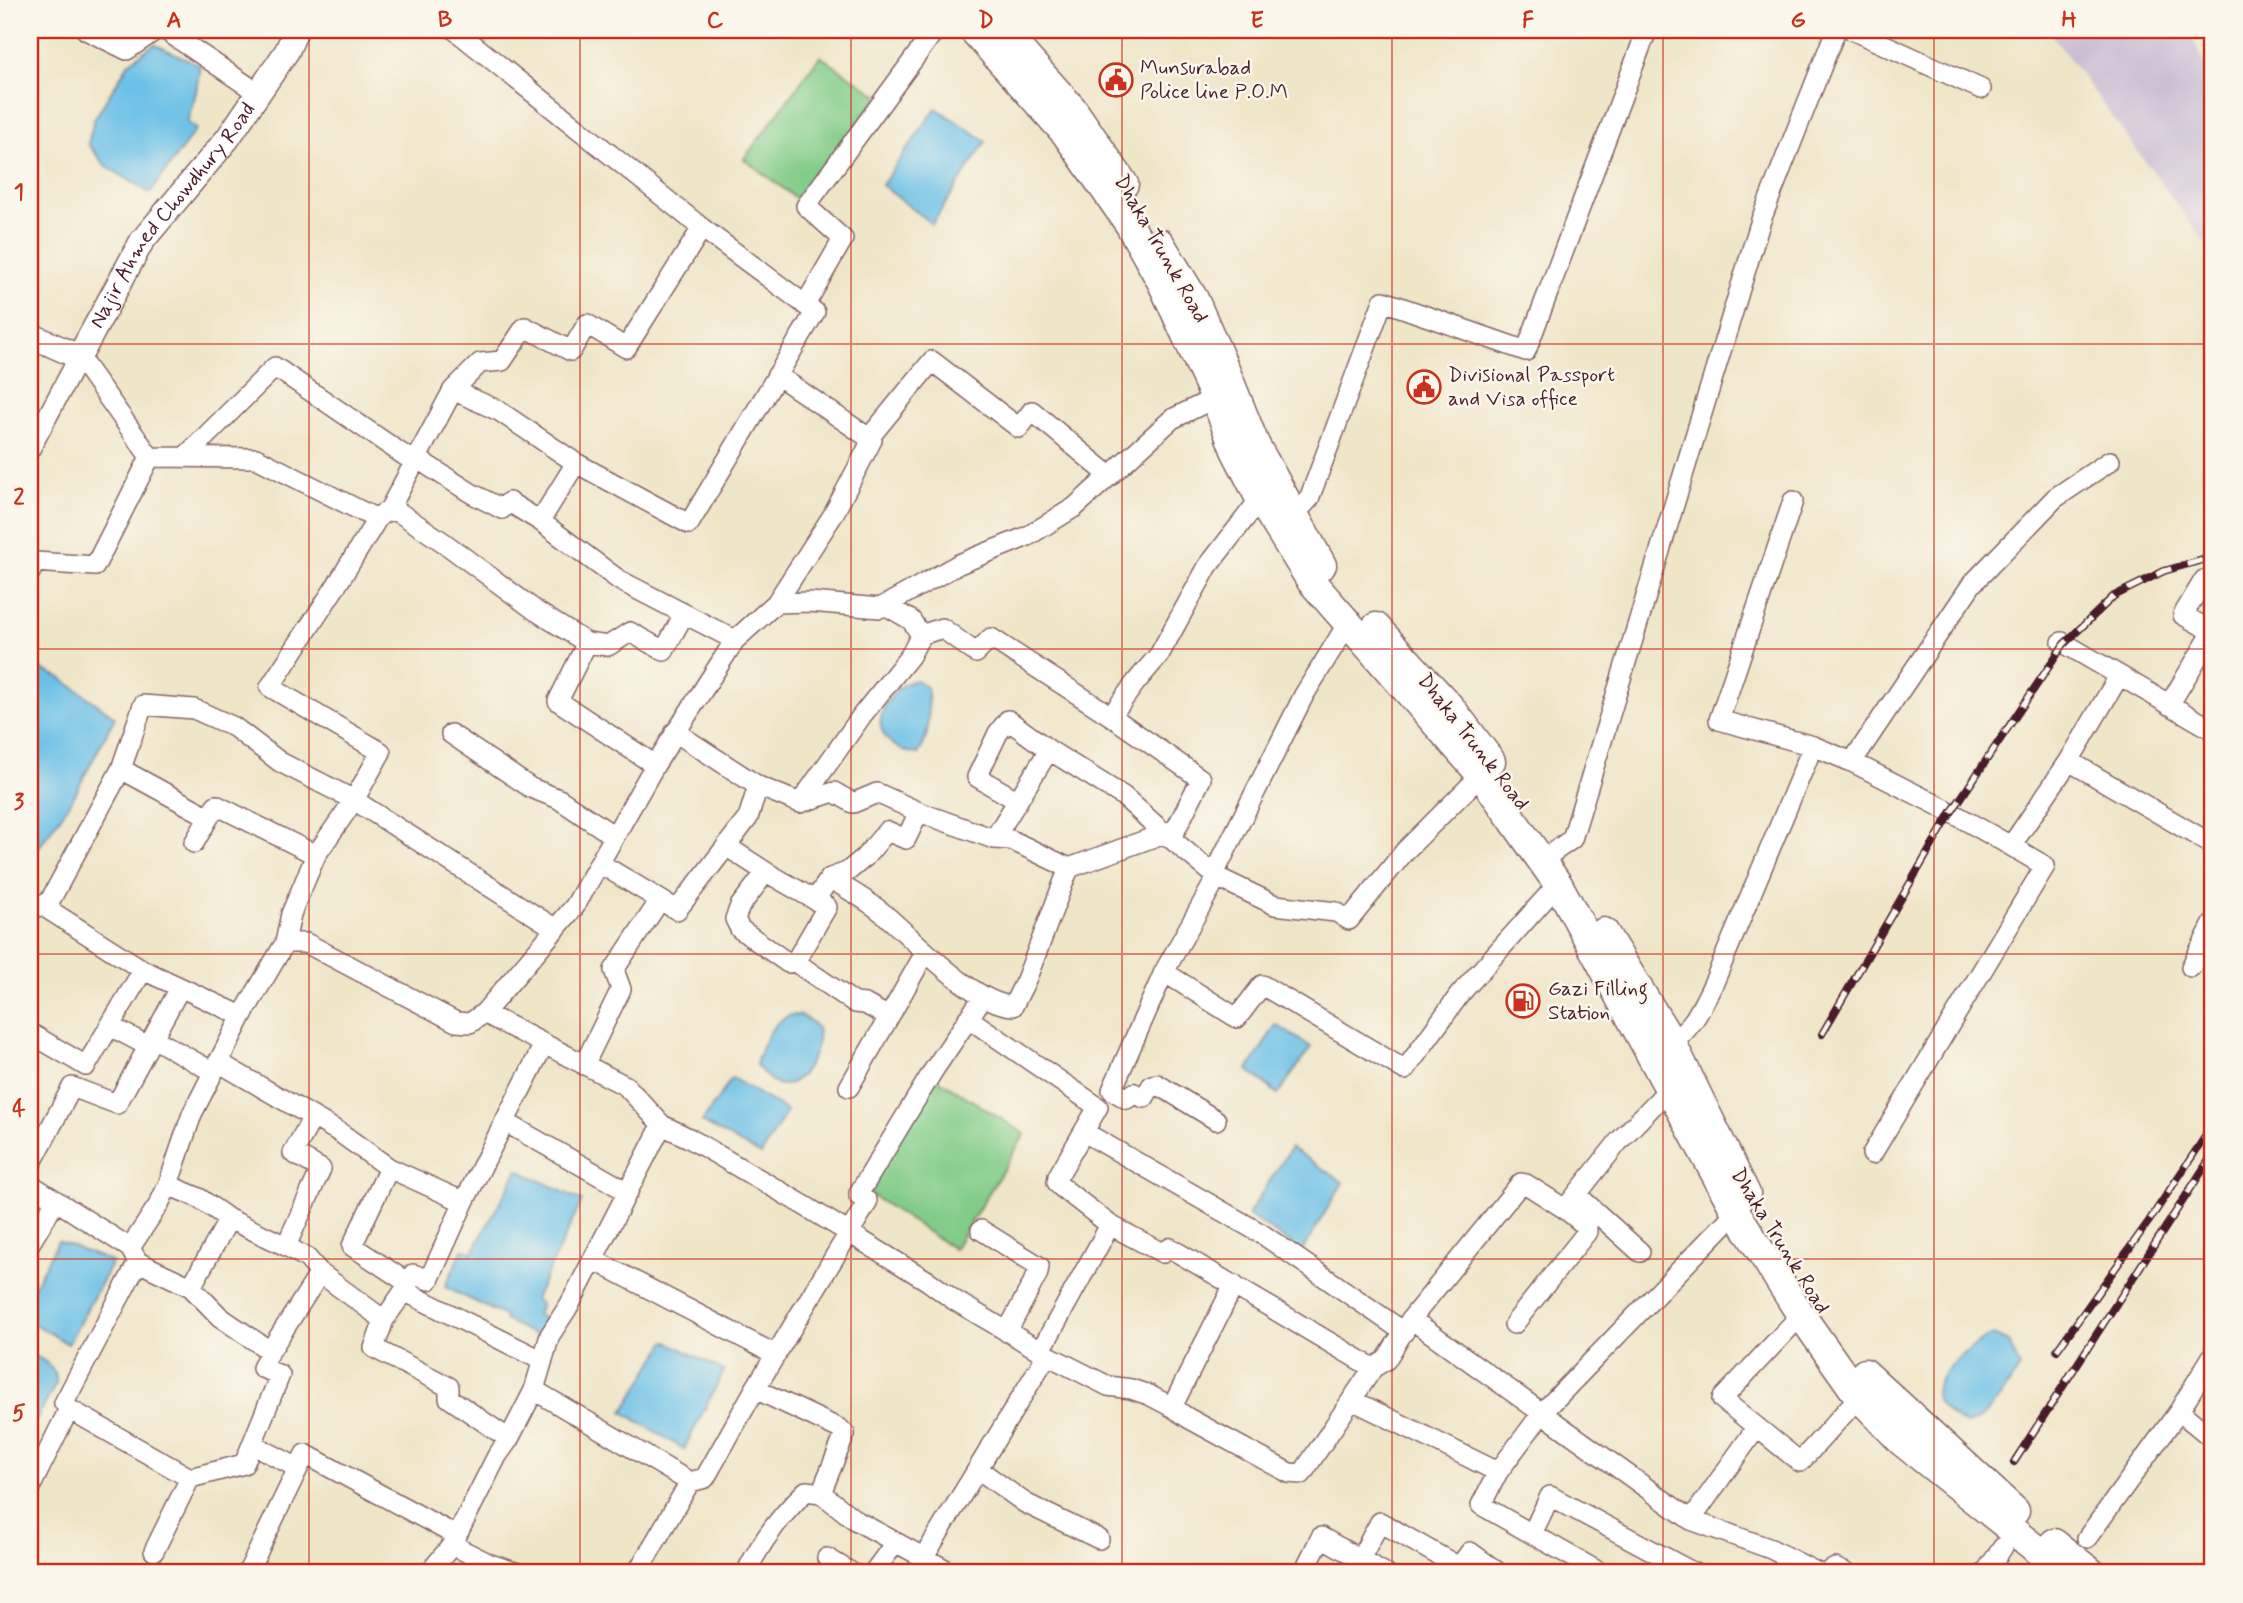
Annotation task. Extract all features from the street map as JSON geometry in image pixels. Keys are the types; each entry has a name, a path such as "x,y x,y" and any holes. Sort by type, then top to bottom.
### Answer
{"main road":[{"name":"Dhaka Trunk Road","path":"972,30 1066,134 1129,224 1162,283 1260,499 1311,580 1548,855"},
{"name":"Dhaka Trunk Road","path":"1002,30 1072,108 1118,175 1194,299 1255,444 1326,572 1451,708 1526,808 1548,855 1864,1393 1879,1429 1901,1456 1959,1513 2034,1573"},
{"name":"Dhaka Trunk Road","path":"1661,1050 1668,1090 1736,1212 1801,1314 1864,1393 1933,1465 2066,1573"},
{"path":"1864,1393 2092,1573"}],"street":[{"path":"86,30 127,50 156,30"},
{"path":"166,30 258,93"},
{"name":"Najir Ahmed Chowdhury Road","path":"79,357 142,241 228,138 287,51 296,30"},
{"path":"453,390 499,411 576,463 689,524 815,312 702,228 455,30"},
{"path":"806,305 843,239 806,206 935,30"},
{"path":"1294,515 1309,499 1384,301 1526,351 1647,30"},
{"path":"1548,855 1572,839 1760,220 1836,30"},
{"path":"1852,30 1981,89"},
{"path":"320,1273 262,1368 279,1375 244,1464 190,1478 69,1409 64,1403 168,1185 192,1114 242,1016 285,943 291,914 316,855 354,800 382,752 270,687 383,514 453,390 480,363 502,361 525,327 571,351 587,324 626,348 702,228"},
{"path":"30,335 79,357 150,457"},
{"path":"30,449 79,357"},
{"path":"869,438 932,361 1018,428 1032,411 1110,475"},
{"path":"184,457 275,367 415,460 502,509 509,502 540,521 619,580 735,640"},
{"path":"285,943 306,943 456,1022 470,1023 484,1013 575,906 675,732 735,640 776,603 833,515 872,440 778,374"},
{"path":"776,603 810,601 880,608 960,565 1028,536 1075,507 1172,419 1215,398"},
{"path":"150,457 256,458 383,514 400,513 443,541 536,611 587,643 608,646 630,632 664,651 684,614"},
{"path":"30,573 35,562 95,566 150,457"},
{"path":"1853,762 1972,584 2055,498 2109,461"},
{"path":"540,521 576,463"},
{"path":"1111,716 1160,655 1208,566 1260,499"},
{"path":"1793,501 1719,720 1813,746 1853,762 1947,810 2045,866 1872,1153"},
{"path":"2169,705 2213,632 2183,615 2204,580"},
{"path":"885,605 911,620 921,635"},
{"path":"1216,1120 1157,1084 1152,1085 1144,1098 1134,1093 1127,1099 1112,1090 1164,972 1216,875 1304,695 1348,623"},
{"path":"675,732 758,786 800,803 834,792 853,803 877,793 919,812 994,839 1011,840 1069,868 1176,829 1201,779 1111,716 991,638 976,653 942,628 921,635 910,656 863,714 800,803"},
{"path":"2062,642 2213,730"},
{"path":"587,643 558,701 655,765"},
{"path":"2011,846 2069,761 2119,676"},
{"path":"242,1016 143,970 38,904 121,769 143,705 194,709 234,727 280,762 354,800 556,929"},
{"path":"1018,801 977,778 998,733 1008,720 1049,750 1123,796 1216,875 1275,905 1336,912 1349,920 1405,851 1481,775"},
{"path":"451,734 531,788 558,799 614,836"},
{"path":"1661,1050 1686,1032 1715,980 1813,746"},
{"path":"994,839 1049,750"},
{"path":"2069,761 2213,845"},
{"path":"121,769 209,817"},
{"path":"599,863 677,910 748,818 758,786"},
{"path":"194,843 216,805 316,855"},
{"path":"815,900 831,878 847,872 865,858 887,831 906,839 919,812"},
{"path":"726,846 827,907 794,962"},
{"path":"831,878 882,912 925,953 983,997 1003,1006 1013,1006 1026,981 1069,868"},
{"path":"766,872 740,906 735,919 740,929 855,1003 865,1004 889,1017"},
{"path":"1164,972 1237,1018 1262,985 1405,1070 1460,994 1570,891"},
{"path":"584,1065 621,989 614,970 660,900"},
{"path":"2191,967 2213,924"},
{"path":"849,1087 925,953"},
{"path":"30,1033 86,1066 143,970"},
{"path":"30,1166 72,1087 117,1104 180,988"},
{"path":"637,1573 690,1482 705,1478 867,1201 859,1196 859,1193 933,1071 983,997"},
{"path":"484,1013 626,1086 662,1125 848,1232 1044,1354 1108,1386 1149,1395 1289,1473 1302,1474 1373,1368 1386,1360 1408,1326 1521,1183 1571,1202 1640,1252"},
{"path":"968,1018 1096,1105 1097,1109 1057,1182 1060,1186 1110,1225 1163,1253 1170,1248 1373,1368"},
{"path":"110,1026 216,1067 339,1132 388,1168 464,1202"},
{"path":"509,1438 449,1398 449,1387 374,1348 384,1321 413,1274 429,1280 464,1202 544,1044"},
{"path":"1571,1202 1619,1142 1668,1090"},
{"path":"286,1246 321,1169 293,1153 313,1117"},
{"path":"505,1122 628,1192"},
{"path":"429,1573 455,1540 497,1456 534,1391 550,1335 594,1259 662,1125"},
{"path":"1084,1132 1262,1234 1408,1326 1542,1413 1691,1520 1771,1549 1818,1573"},
{"path":"388,1168 352,1246 406,1287 541,1360"},
{"path":"30,1184 134,1255 191,1287 220,1317 271,1352"},
{"path":"168,1185 199,1198 229,1219 307,1258 320,1273 384,1321"},
{"path":"30,1243 56,1200"},
{"path":"1514,1324 1587,1232 1587,1227 1571,1202"},
{"path":"1601,1573 1481,1505 1498,1472 1542,1413 1736,1212"},
{"path":"191,1287 229,1219"},
{"path":"924,1558 1044,1354 1110,1225"},
{"path":"981,1230 1039,1266 1038,1273 1007,1332"},
{"path":"594,1259 776,1355"},
{"path":"1172,1407 1234,1285"},
{"path":"1801,1314 1722,1399 1800,1462 1864,1393"},
{"path":"2087,1538 2179,1412 2213,1355"},
{"path":"755,1389 840,1429 845,1434 821,1493"},
{"path":"534,1391 690,1482"},
{"path":"1352,1400 1498,1472"},
{"path":"30,1488 38,1452 69,1409"},
{"path":"2179,1412 2213,1439"},
{"path":"1691,1520 1757,1427"},
{"path":"252,1444 299,1468"},
{"path":"248,1573 305,1454 455,1540 488,1568 518,1573"},
{"path":"978,1469 1025,1503 1099,1539"},
{"path":"154,1552 190,1478"},
{"path":"746,1573 758,1547 789,1507 806,1491 821,1493 855,1520 952,1573"},
{"path":"1532,1534 1550,1496 1694,1573"},
{"path":"1360,1559 1380,1521 1459,1567 1470,1552 1499,1573"},
{"path":"1303,1573 1321,1537 1385,1573"},
{"path":"873,1573 895,1543"},
{"path":"1985,1573 2003,1547"},
{"path":"827,1558 852,1573"},
{"path":"1826,1573 1835,1568 1846,1573"}],"shaded area":[{"path":"2048,30 2188,30 2213,78 2213,253"}],"green space":[{"path":"820,56 879,96 800,201 744,159"},
{"path":"935,1077 1025,1134 954,1249 865,1191"}],"water":[{"path":"154,44 200,65 196,92 187,122 196,129 150,193 106,166 88,144 94,120 129,63"},
{"path":"936,108 986,141 932,224 882,185"},
{"path":"30,664 61,678 115,717 72,800 30,860"},
{"path":"917,680 927,688 928,694 927,733 918,754 897,747 884,735 881,727 884,708 895,691"},
{"path":"800,1015 810,1020 817,1029 814,1054 797,1079 789,1084 774,1083 756,1065 763,1044 782,1019"},
{"path":"1276,1025 1311,1047 1278,1094 1248,1070"},
{"path":"732,1078 787,1111 761,1155 702,1122"},
{"path":"1291,1148 1343,1182 1302,1251 1248,1215"},
{"path":"518,1170 582,1201 535,1299 541,1304 537,1314 546,1320 537,1336 505,1320 505,1316 445,1287 463,1249 472,1253"},
{"path":"58,1241 112,1262 68,1344 30,1321 30,1294"},
{"path":"1993,1335 2008,1342 2020,1367 1990,1409 1967,1425 1942,1407 1936,1390 1956,1361"},
{"path":"666,1341 724,1371 684,1449 623,1412"},
{"path":"30,1354 49,1365 56,1378 56,1384 31,1429"}],"railway":[{"path":"1822,1034 1951,813 2064,644 2114,596 2164,571 2213,557"},
{"path":"2057,1350 2149,1221 2213,1125"},
{"path":"2014,1462 2213,1154"}],"place":[{"name":"Munsurabad Police line P.O.M","path":"1116,80"},
{"name":"Divisional Passport and Visa office","path":"1424,387"},
{"name":"Gazi Filling Station","path":"1523,1001"}]}
